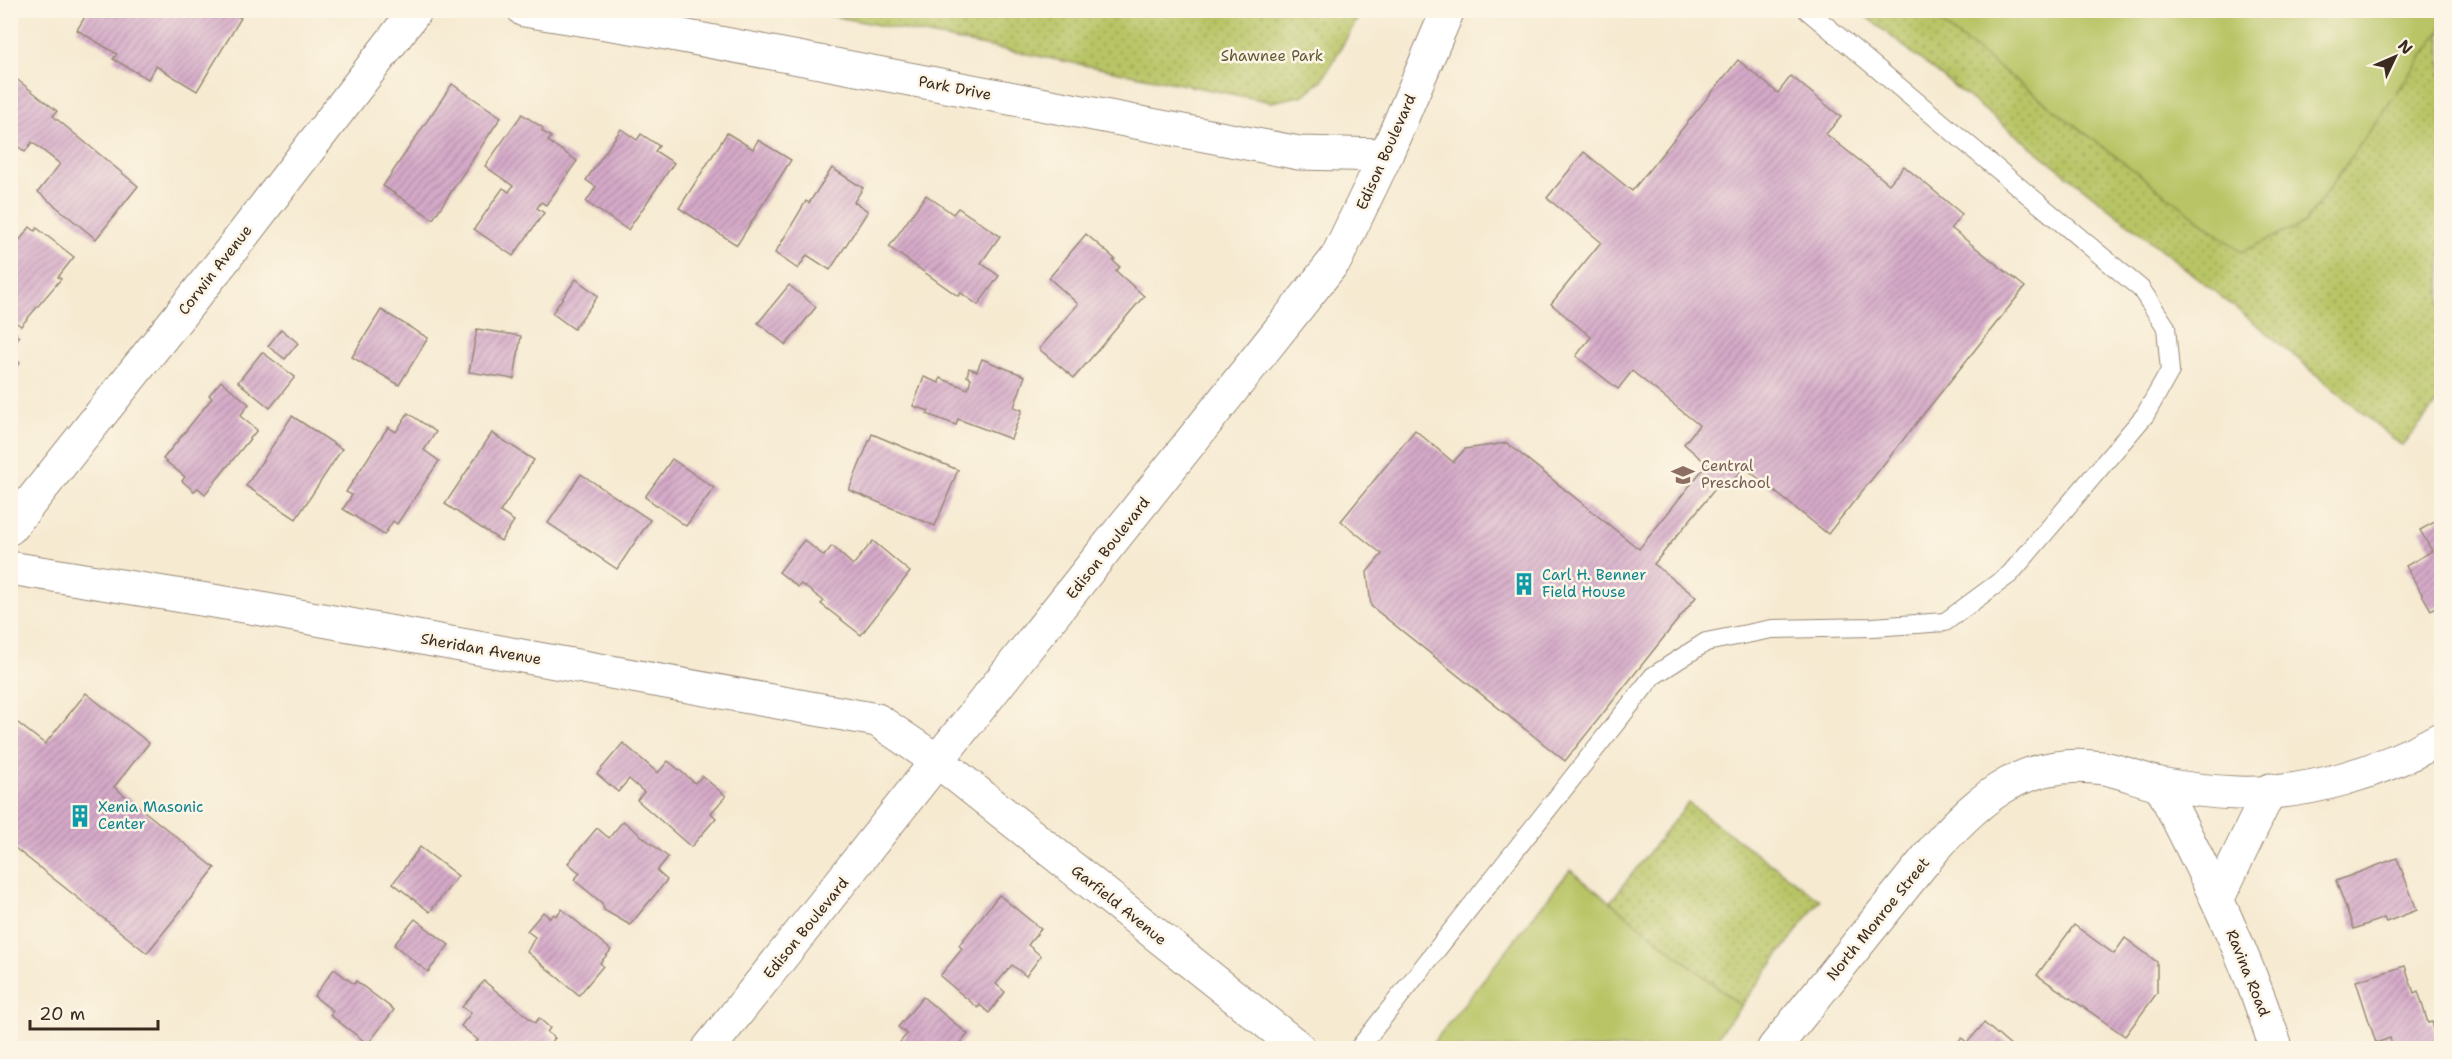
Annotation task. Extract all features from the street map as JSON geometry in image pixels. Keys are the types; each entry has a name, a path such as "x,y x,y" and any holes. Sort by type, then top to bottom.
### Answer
{"street":[{"name":"Corwin Avenue","path":"10,528 222,262 416,10"},
{"name":"Park Drive","path":"524,10 667,33 1299,153 1386,156"},
{"name":"Edison Boulevard","path":"709,1048 939,762 1336,259 1386,156 1448,10"},
{"name":"Sheridan Avenue","path":"10,568 250,607 877,720 939,762"},
{"name":"North Monroe Street","path":"1774,1048 1960,820 1988,795 2028,774 2072,766 2104,768 2160,784 2209,791 2240,793 2296,789 2357,776 2409,756 2442,738"},
{"name":"Garfield Avenue","path":"939,762 1299,1048"},
{"name":"Ravina Road","path":"2160,784 2218,898 2265,1012 2276,1048"},
{"path":"2218,898 2270,790"}],"lane":[{"path":"1359,1048 1653,676 1706,642 1772,629 1945,622 2010,574 2145,415 2170,371 2166,327 2141,289 1807,10"}],"green space":[{"name":"Shawnee Park","path":"1362,10 1323,79 1304,95 1272,102 807,11"},
{"path":"2441,10 2441,30 2305,223 2241,252 1925,11"},
{"path":"1859,11 2441,11 2441,398 2402,446 2262,329"},
{"path":"1688,803 1820,900 1741,1006 1610,902"},
{"path":"1570,870 1741,1006 1708,1048 1429,1048"}],"building":[{"path":"89,10 175,10 178,13 180,10 228,10 241,18 197,91 156,66 148,79 113,59 117,54 77,30"},
{"path":"1738,60 1778,93 1791,76 1841,117 1826,134 1889,184 1904,166 1962,214 1951,228 2025,287 1828,534 1744,467 1732,482 1724,478 1654,564 1696,597 1565,761 1371,606 1367,572 1382,554 1341,521 1415,430 1453,462 1465,449 1507,443 1639,549 1707,464 1684,444 1699,425 1632,371 1618,389 1576,356 1591,337 1551,304 1601,242 1547,198 1584,152 1632,191"},
{"path":"10,74 57,111 53,116 138,186 96,239 38,192 60,164 32,142 25,152 10,140"},
{"path":"452,84 501,117 433,219 383,186"},
{"path":"522,114 543,128 542,131 551,137 548,141 577,161 546,205 541,202 537,208 544,213 513,256 474,229 503,188 509,192 513,186 485,166"},
{"path":"621,129 637,140 641,134 659,146 655,151 674,163 628,230 586,202 596,187 586,180"},
{"path":"727,133 753,149 758,140 791,160 737,245 679,208"},
{"path":"832,168 863,188 854,202 868,211 830,270 807,255 798,269 775,253 806,201 809,203"},
{"path":"926,195 953,214 958,208 1000,236 981,263 999,276 978,305 961,293 958,296 889,247"},
{"path":"30,227 35,231 37,228 74,257 58,277 61,279 21,326 10,318 10,252"},
{"path":"1086,234 1115,259 1113,261 1120,267 1116,271 1144,296 1074,378 1039,349 1078,304 1049,278"},
{"path":"576,279 598,296 574,329 552,313"},
{"path":"789,285 816,307 786,345 758,323"},
{"path":"381,310 428,338 399,385 352,357"},
{"path":"281,329 298,343 285,359 268,346"},
{"path":"477,329 521,336 514,379 469,372"},
{"path":"10,330 19,337 10,348"},
{"path":"262,352 295,377 270,408 238,382"},
{"path":"10,356 20,363 10,375"},
{"path":"982,359 1025,376 1014,407 1022,410 1011,439 958,419 956,425 927,414 929,411 913,406 924,377 939,383 940,378 968,389 971,378 967,376 969,368 977,371"},
{"path":"221,381 249,404 240,416 257,430 205,494 198,488 194,491 182,481 185,477 163,459 212,398 209,395"},
{"path":"408,413 436,432 424,450 439,461 397,524 393,521 384,535 343,509 352,495 346,492 388,427 396,432"},
{"path":"292,416 342,449 296,519 246,486"},
{"path":"492,433 534,460 500,512 514,521 501,541 445,504"},
{"path":"872,434 958,470 935,526 849,490"},
{"path":"672,459 714,488 686,526 645,497"},
{"path":"581,474 650,520 617,569 548,523"},
{"path":"2442,518 2442,604 2431,610 2406,566 2432,551 2420,530"},
{"path":"804,540 824,556 832,546 853,565 873,541 910,572 861,635 821,604 824,601 801,584 798,587 779,572"},
{"name":"Xenia Masonic Center","path":"86,693 149,743 114,787 215,868 147,953 10,844 10,717 45,744"},
{"path":"623,743 658,773 668,761 695,783 702,776 726,796 711,813 716,818 691,847 637,800 644,792 629,779 618,792 597,774"},
{"path":"623,821 668,857 657,871 667,880 630,925 604,910 602,903 574,880 580,873 568,863 597,828 609,838"},
{"path":"420,847 458,876 430,912 393,883"},
{"path":"2397,858 2417,910 2386,922 2384,918 2354,929 2336,881"},
{"path":"999,895 1041,929 1028,945 1041,956 1026,976 1012,965 996,984 1005,992 989,1013 980,1005 978,1008 940,976 962,949 959,945"},
{"path":"562,909 611,950 600,963 603,966 579,995 527,952 535,937 527,931 543,912 550,918 554,914 556,916"},
{"path":"415,919 449,945 428,972 394,945"},
{"path":"2074,925 2114,954 2125,938 2157,962 2157,993 2125,1036 2037,975"},
{"path":"2405,966 2414,993 2418,991 2428,1023 2432,1022 2440,1048 2393,1048 2390,1038 2376,1043 2356,981"},
{"path":"334,969 354,984 356,981 394,1010 368,1044 330,1015 333,1011 314,996"},
{"path":"484,981 535,1023 539,1018 550,1028 547,1032 555,1038 546,1048 535,1043 532,1047 526,1042 520,1048 472,1048 478,1040 461,1026 471,1013 462,1007"},
{"path":"923,997 968,1034 957,1048 895,1048 907,1034 898,1027"},
{"path":"1984,1023 2013,1048 1952,1048 1962,1038 1967,1043"}],"place":[{"name":"Central Preschool","path":"1683,475"},
{"name":"Carl H. Benner Field House","path":"1524,584"},
{"name":"Xenia Masonic Center","path":"80,816"}]}
